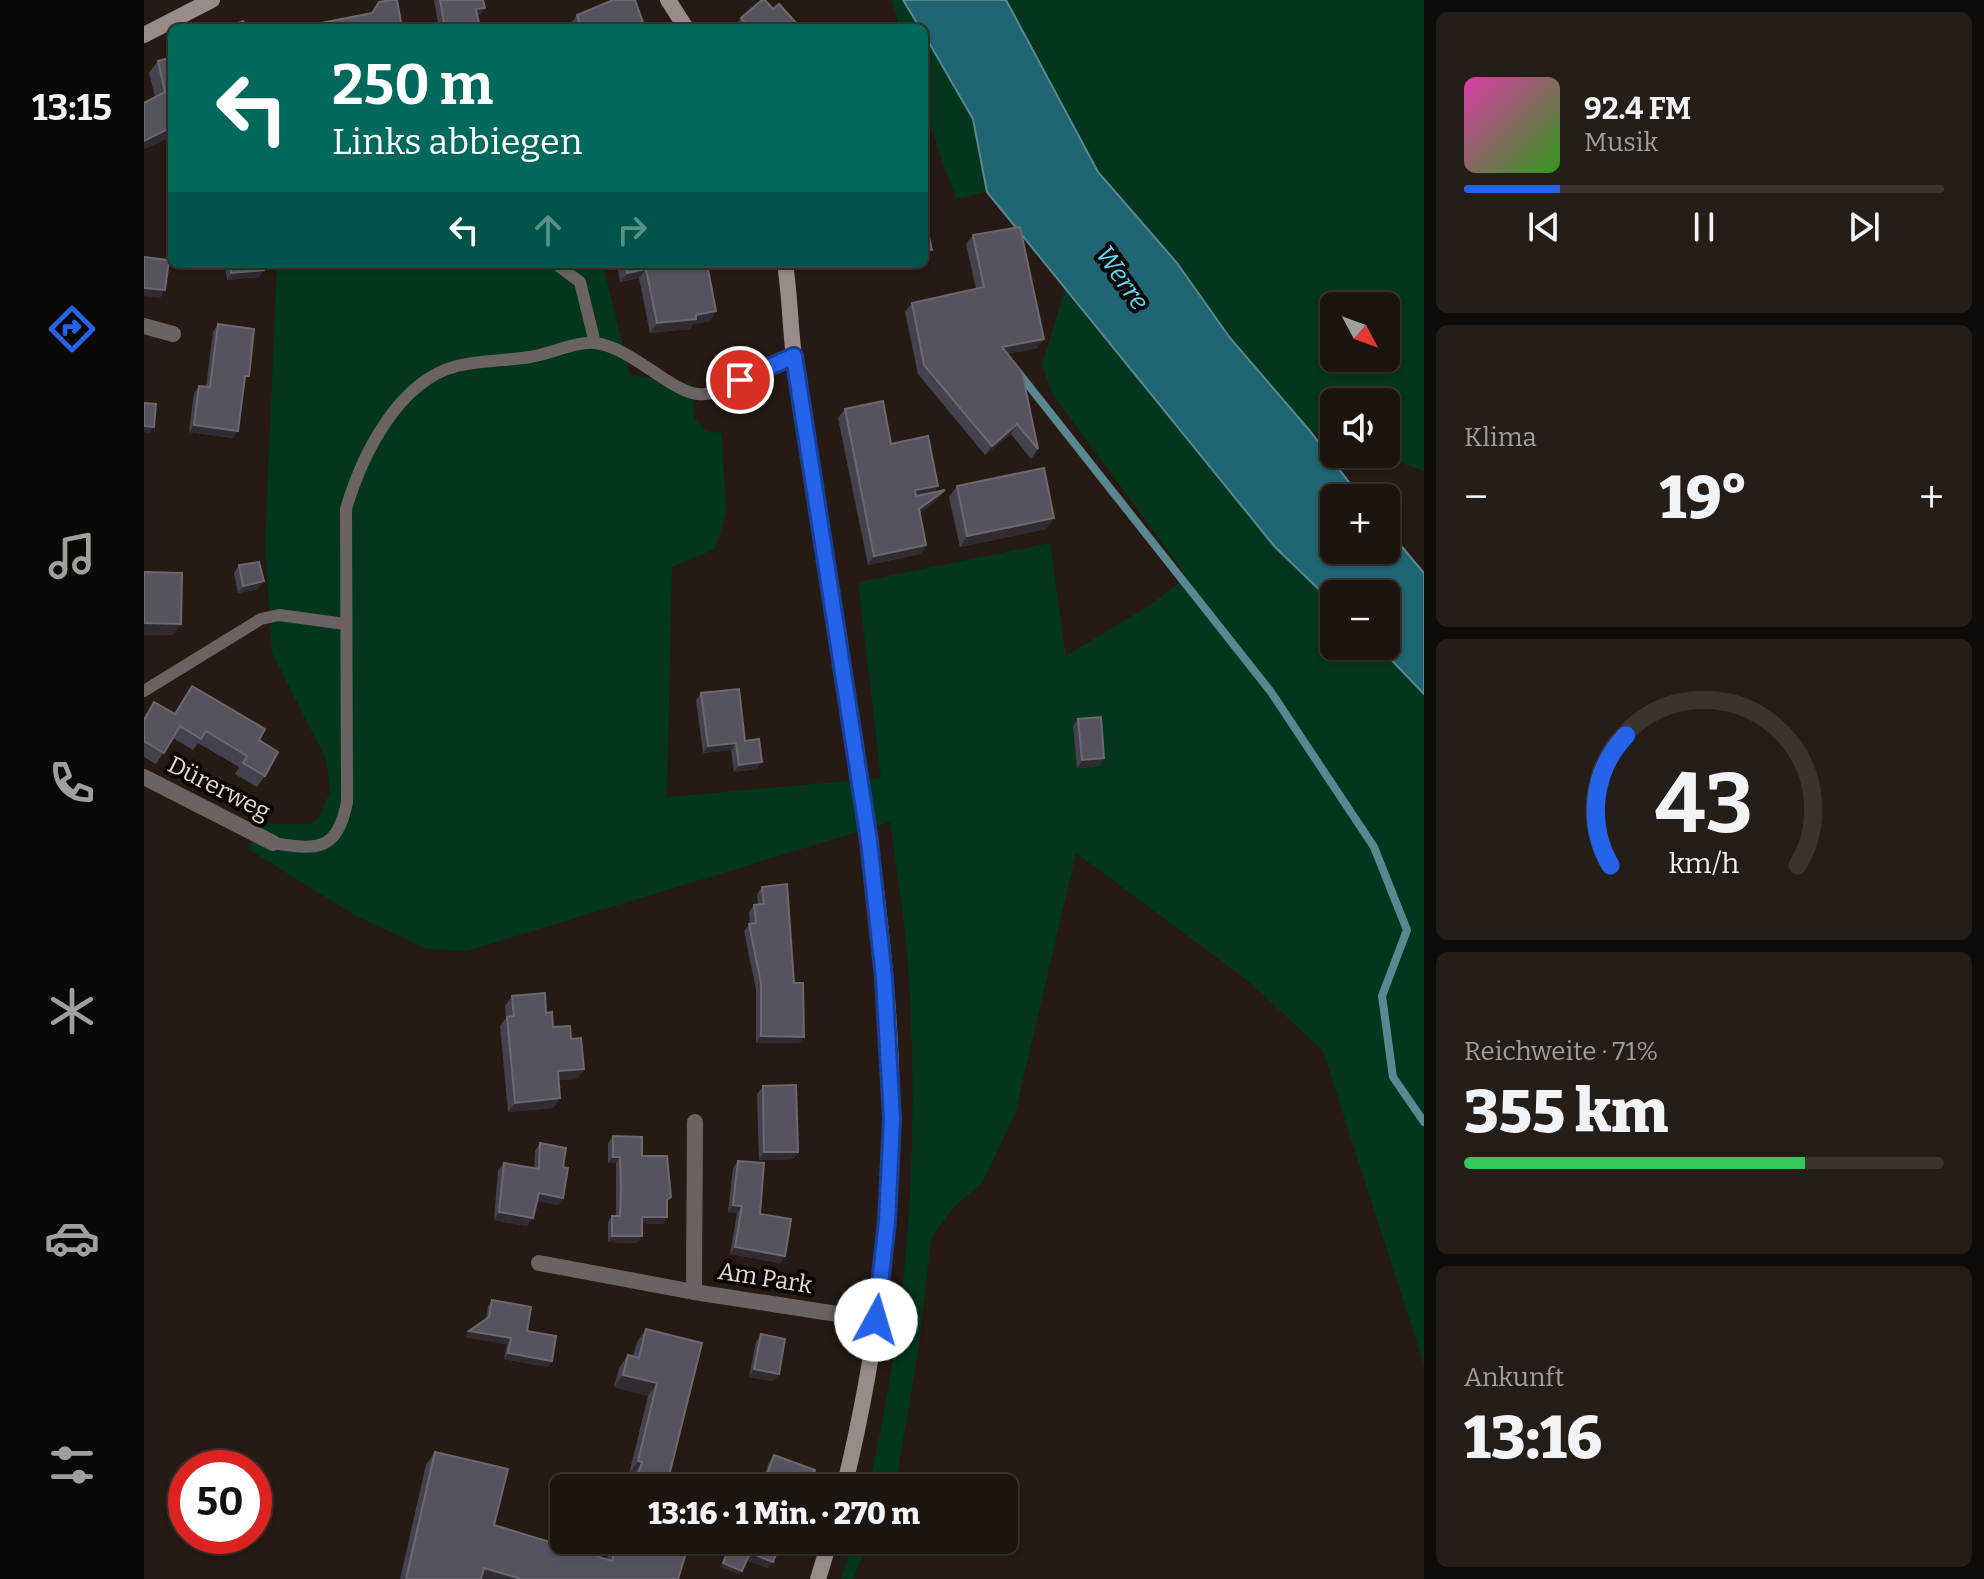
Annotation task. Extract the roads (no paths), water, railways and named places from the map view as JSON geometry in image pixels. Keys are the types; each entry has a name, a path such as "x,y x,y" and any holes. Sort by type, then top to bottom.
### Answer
{"main road":[{"path":"144,35 212,0"},
{"path":"668,0 683,24"},
{"path":"785,268 794,356 869,841 884,978 892,1119 887,1221 876,1320 861,1417 847,1474"},
{"path":"818,1579 826,1554"}],"street":[{"path":"144,326 173,334"},
{"name":"Dürerweg","path":"144,777 273,843"},
{"name":"Am Park","path":"694,1292 695,1122"},
{"name":"Am Park","path":"539,1263 694,1292 876,1320"}],"lane":[{"path":"561,268 580,282 595,343"},
{"path":"273,843 310,849 330,842 343,822 347,802 346,509 357,471 385,425 422,382 457,366 532,357 595,343 648,365 680,389 699,394 720,390 794,356"},
{"path":"144,691 261,619 279,615 345,624"}],"water":[{"name":"Werre","path":"903,0 1006,0 1098,172 1177,263 1230,338 1320,444 1320,468 1338,468 1350,484 1320,484 1320,564 1400,564 1400,545 1424,573 1424,694 1391,660 1400,660 1400,580 1320,580 1320,590 1275,547 987,192 973,119 928,41 928,24 918,24"}],"waterway":[{"path":"1018,372 1271,692 1374,847 1407,930 1382,996 1393,1077 1424,1122"}]}
